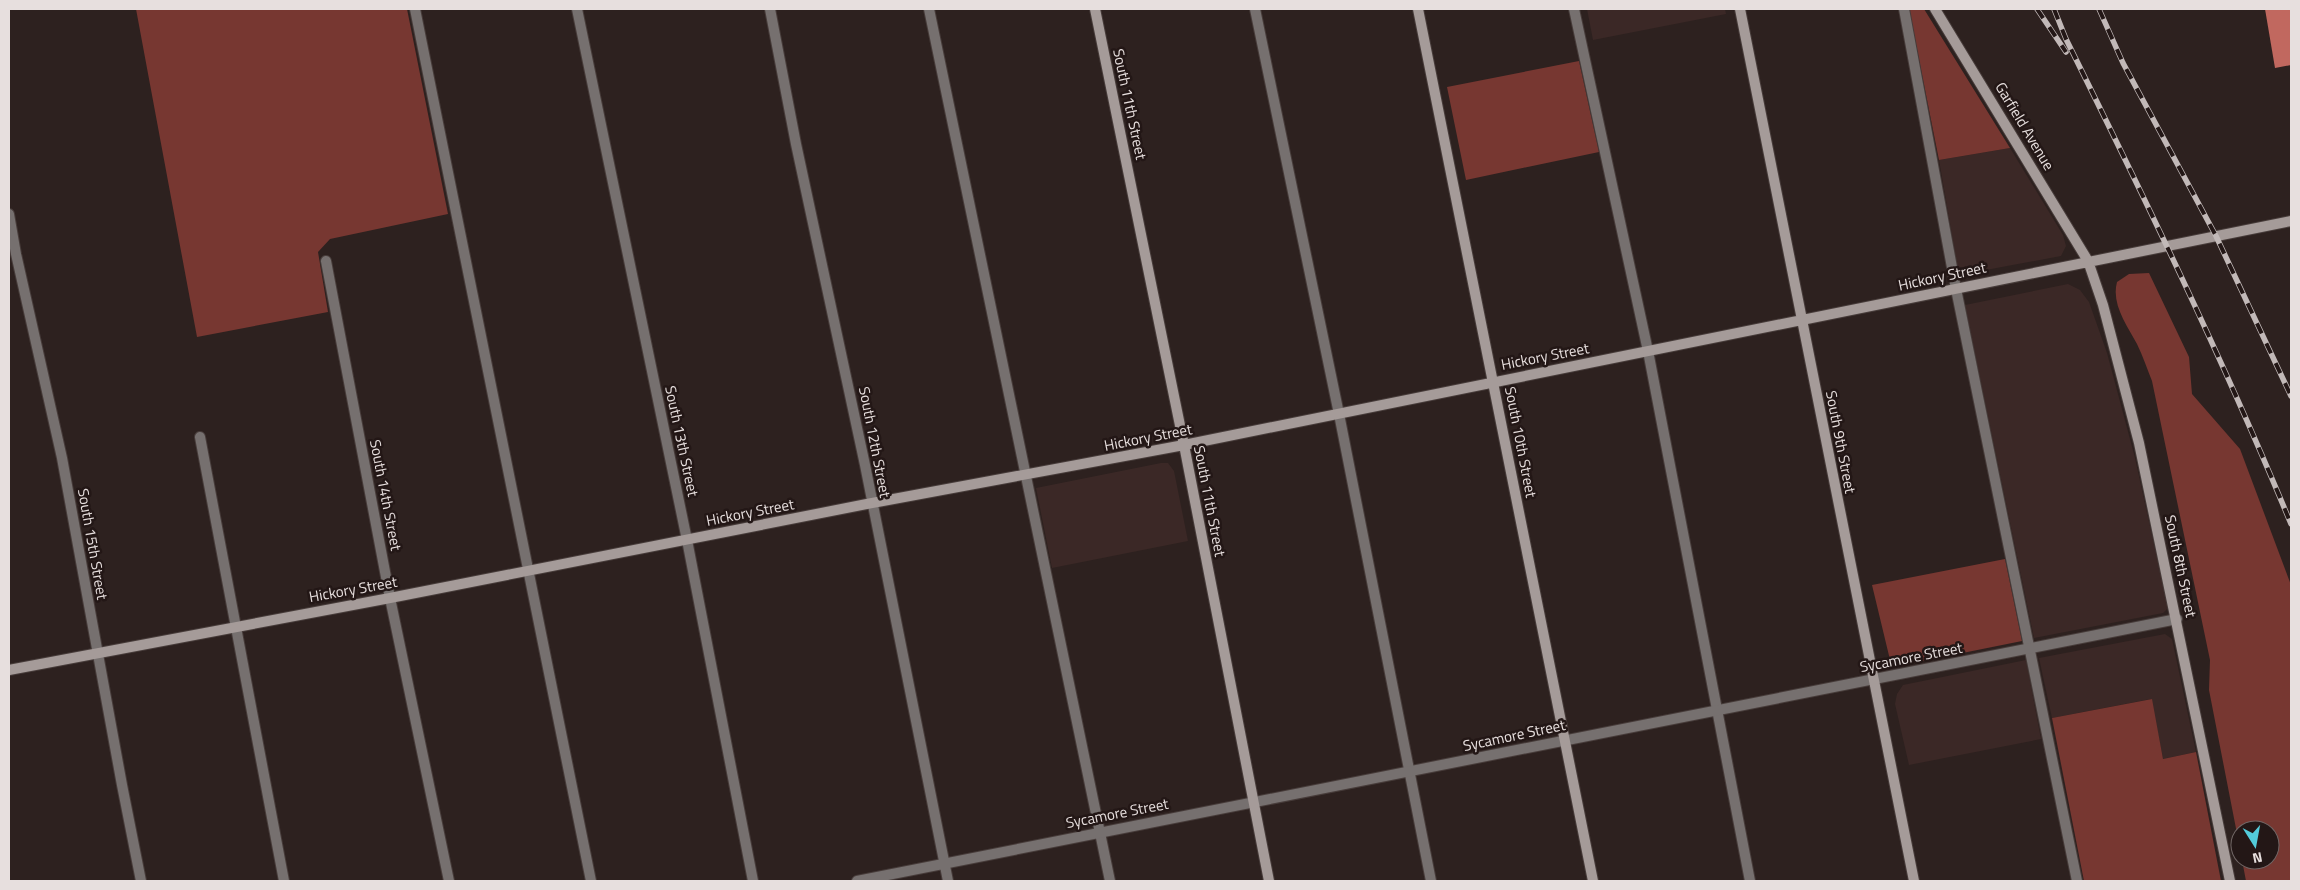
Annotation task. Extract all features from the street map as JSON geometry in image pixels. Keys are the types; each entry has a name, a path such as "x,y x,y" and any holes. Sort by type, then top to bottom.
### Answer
{"street":[{"path":"415,9 591,881"},
{"name":"South 13th Street","path":"577,9 687,540 753,881"},
{"name":"South 12th Street","path":"770,9 948,881"},
{"path":"929,9 1110,881"},
{"name":"South 11th Street","path":"1095,9 1184,445 1269,881"},
{"path":"1256,9 1339,414 1431,881"},
{"name":"South 10th Street","path":"1418,9 1593,881"},
{"path":"1574,9 1648,351 1750,881"},
{"name":"South 9th Street","path":"1740,9 1914,881"},
{"path":"1904,9 1956,289 2076,881"},
{"name":"Garfield Avenue","path":"1935,9 2088,261"},
{"name":"South 15th Street","path":"9,214 12,255 62,458 97,653 142,881"},
{"name":"Hickory Street","path":"9,670 390,598 872,503 1184,445 2291,221"},
{"name":"South 14th Street","path":"326,261 390,598 449,881"},
{"name":"South 8th Street","path":"2088,261 2103,305 2139,443 2230,881"},
{"path":"200,437 284,881"},
{"name":"Sycamore Street","path":"857,881 1408,772 1564,739 2177,619"}],"shaded area":[{"path":"136,9 407,9 448,214 330,239 318,252 328,312 197,337"},
{"path":"1587,9 1725,9 1726,14 1593,40"},
{"path":"1909,9 1924,9 2010,148 1939,160"},
{"path":"1579,61 1599,152 1466,180 1447,87"},
{"path":"2010,148 2063,235 2066,246 2061,256 1959,275 1939,160"},
{"path":"2149,273 2189,357 2192,394 2240,449 2291,585 2291,881 2246,881 2244,870 2280,870 2280,820 2234,820 2209,690 2210,660 2152,381 2139,349 2121,314 2116,298 2117,282 2129,274"},
{"path":"2068,284 2080,290 2089,302 2107,353 2135,458 2168,608 2163,613 2034,638 1965,305"},
{"path":"1168,463 1174,471 1188,541 1052,568 1036,488"},
{"path":"2005,559 2022,641 1898,666 1891,664 1872,585"},
{"path":"2165,634 2172,639 2196,752 2163,759 2151,699 2052,718 2039,658"},
{"path":"2026,660 2041,739 1909,765 1895,704 1897,694 1903,685"},
{"path":"2152,699 2163,759 2196,752 2221,881 2084,881 2052,718"}],"building":[{"path":"2265,9 2291,9 2291,65 2275,68"}],"railway":[{"path":"2037,9 2066,52"},
{"path":"2054,9 2066,39 2211,340 2291,524"},
{"path":"2099,9 2123,63 2216,236 2291,396"}]}
